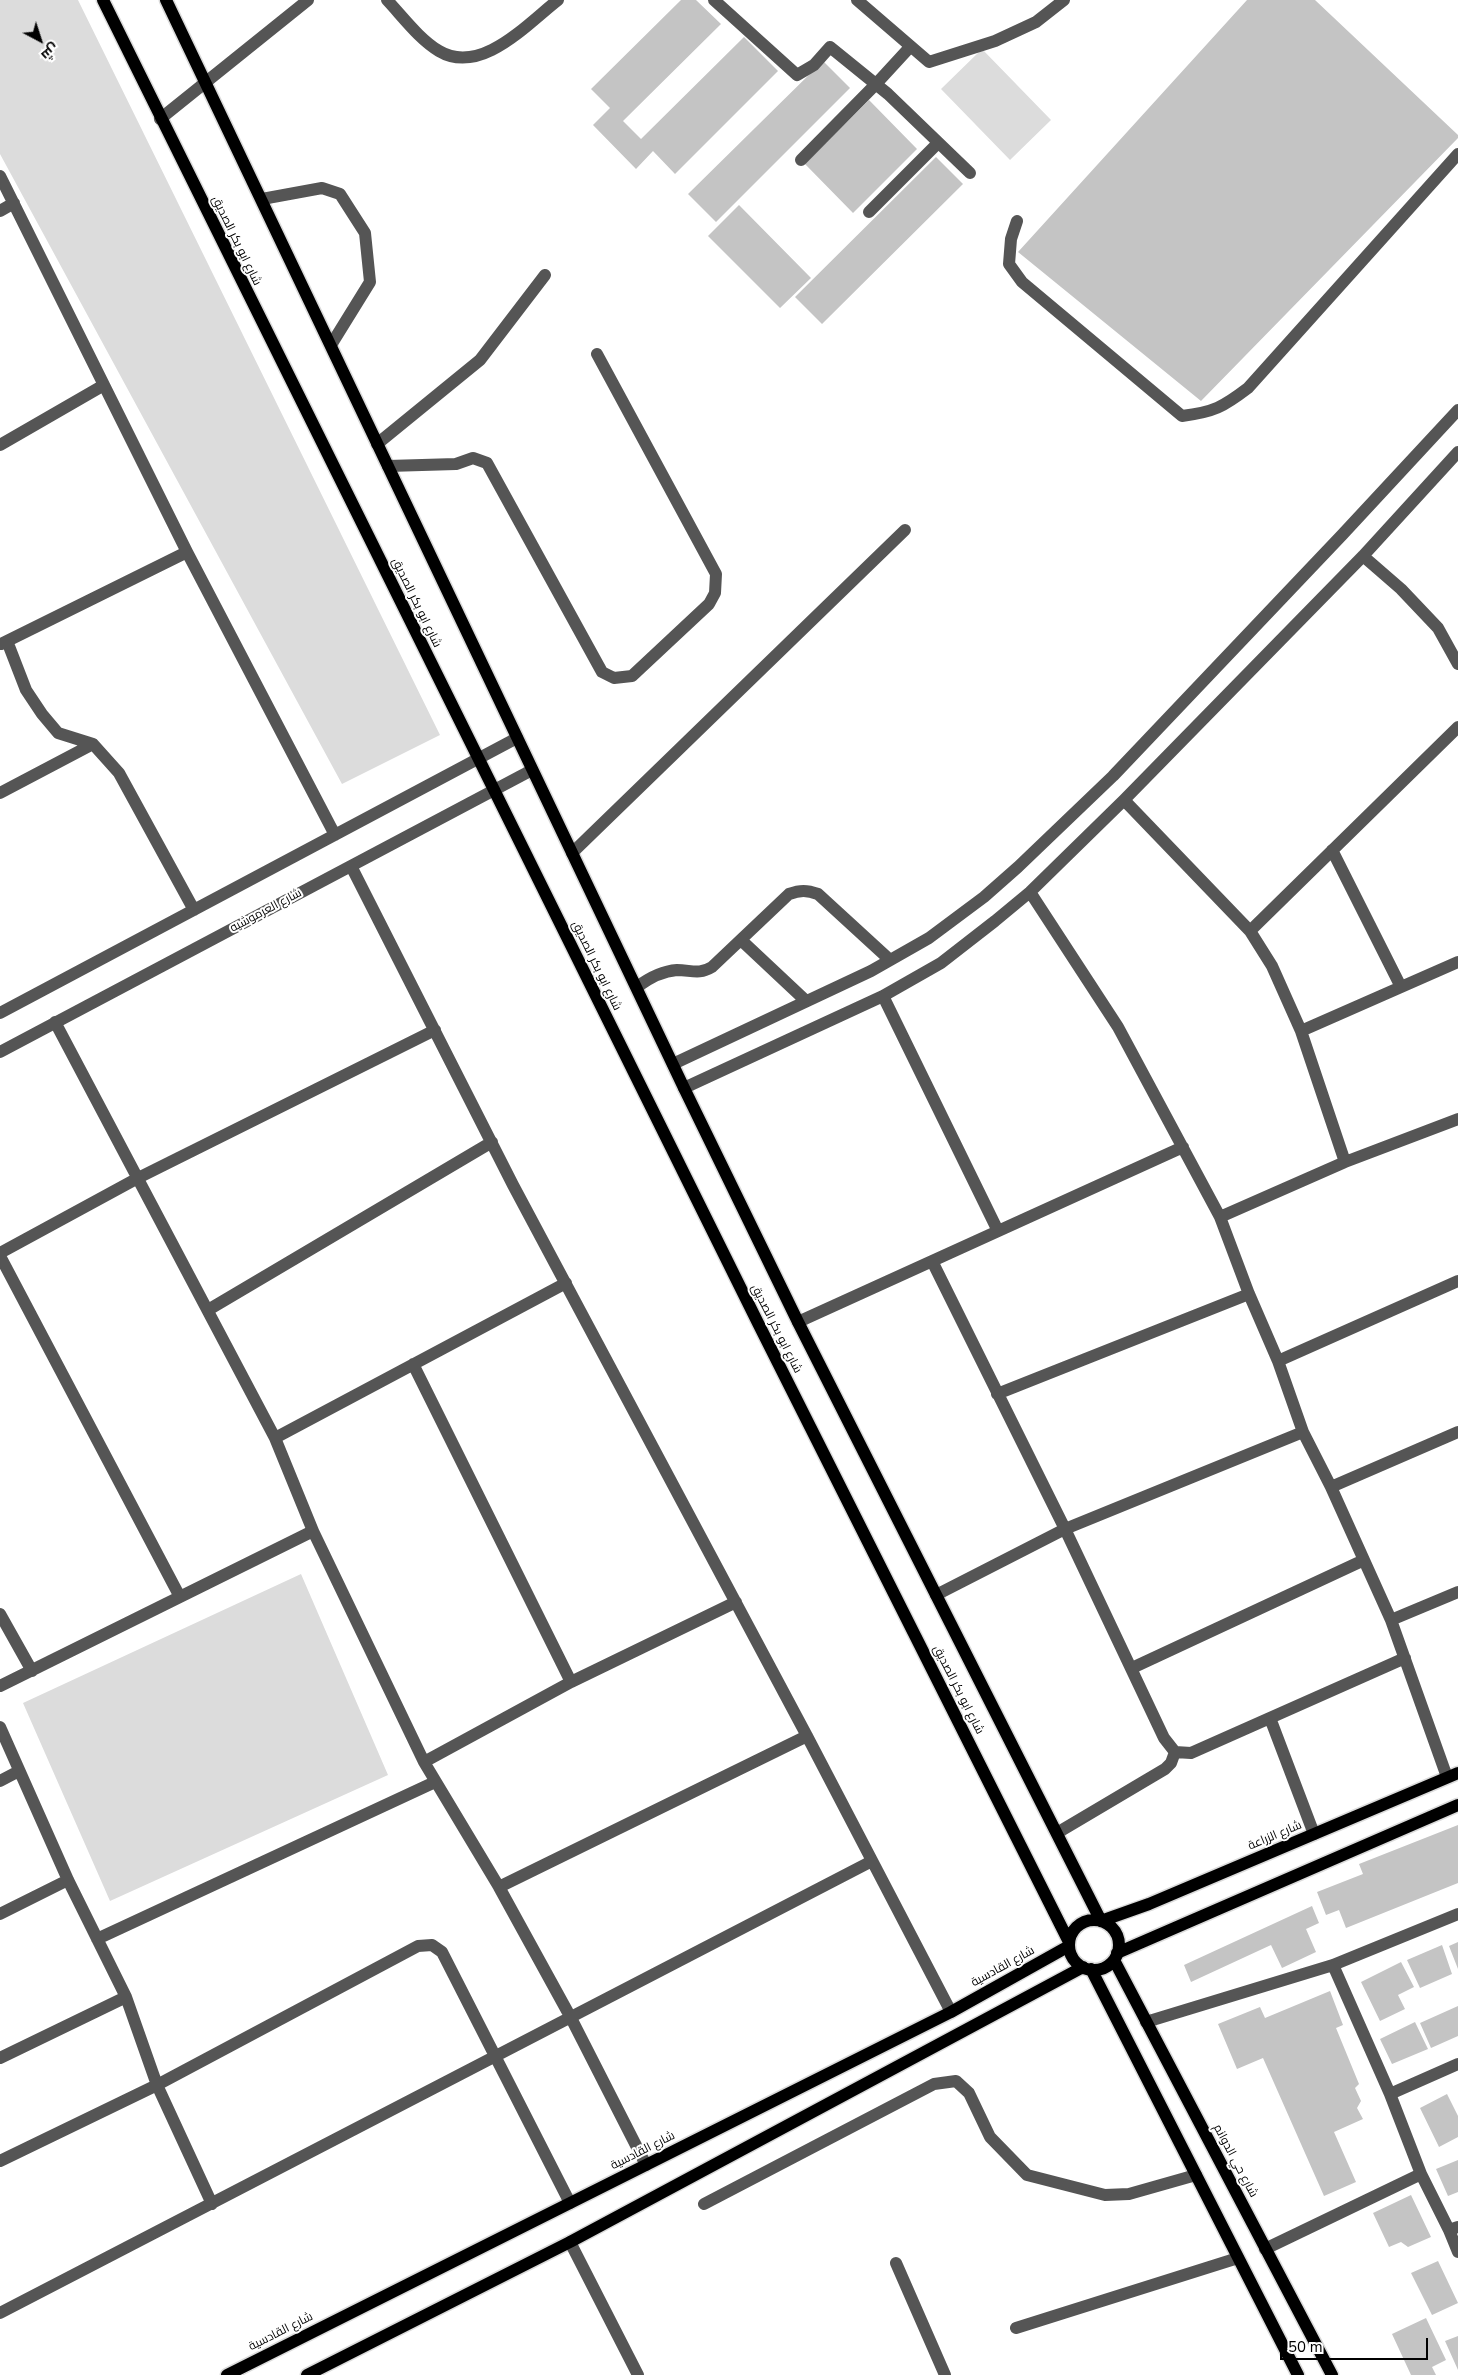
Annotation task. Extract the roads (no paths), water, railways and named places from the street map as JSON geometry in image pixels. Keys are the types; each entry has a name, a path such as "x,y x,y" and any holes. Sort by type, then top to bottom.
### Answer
{"main road":[{"name":"شارع ابو بكر الصديق","path":"103,0 160,119 758,1323 1069,1944"},
{"name":"شارع ابو بكر الصديق","path":"166,0 684,1088 798,1322 1102,1921"},
{"name":"شارع الزراعة","path":"1102,1921 1149,1904 1453,1775"},
{"path":"307,2375 570,2242 1087,1968 1107,1966 1116,1956 1458,1805"},
{"path":"1116,1956 1119,1945 1114,1930 1102,1921 1094,1920 1079,1925 1073,1931 1069,1944 1071,1954 1087,1968 1298,2375"},
{"name":"شارع القادسية","path":"227,2375 951,2012 1069,1944"},
{"name":"شارع حي الدوانم","path":"1116,1956 1146,2022 1332,2375"}],"street":[{"path":"160,119 308,0"},
{"path":"386,0 430,44 445,54 462,58 473,58 495,49 558,0"},
{"path":"714,0 796,74 814,65 830,47 876,84 970,173"},
{"path":"857,0 929,62 1004,37 1036,22 1064,0"},
{"path":"801,160 910,47"},
{"path":"869,212 938,143"},
{"path":"1017,221 1012,239 1009,264 1022,282 1182,416 1202,414 1223,407 1248,388 1458,154"},
{"path":"0,176 187,552 335,835"},
{"path":"262,199 322,188 340,194 365,233 370,282 330,345"},
{"path":"0,211 14,203"},
{"path":"377,444 480,360 545,275"},
{"path":"388,466 456,464 473,458 487,463 602,672 614,678 632,676 710,604 715,592 716,574 597,354"},
{"path":"0,445 104,385"},
{"path":"673,1064 890,960 943,928 1018,867 1112,776 1342,535 1458,410"},
{"path":"684,1088 883,996 941,963 1030,892 1124,800 1363,556 1458,452"},
{"path":"572,853 905,530"},
{"path":"187,552 3,642 26,690 58,733 93,744 119,773 194,910"},
{"path":"1363,556 1401,590 1438,628 1458,664"},
{"path":"1250,931 1458,727"},
{"path":"0,1013 517,738"},
{"path":"0,793 93,744"},
{"name":"شارع العرموشيه","path":"0,1052 532,770"},
{"path":"1124,800 1250,931 1272,966 1301,1030 1345,1162"},
{"path":"1332,850 1400,987"},
{"path":"351,866 492,1142 951,2012"},
{"path":"637,987 656,975 668,971 706,971 789,894 798,890 809,890 818,894 890,960"},
{"path":"1030,892 1118,1027 1220,1217 1249,1294 1278,1361 1302,1432 1331,1487 1391,1620 1453,1775"},
{"path":"741,940 806,1001"},
{"path":"1301,1030 1458,962"},
{"path":"883,996 998,1231"},
{"path":"55,1022 275,1438 313,1531 424,1762 499,1887 571,2018 646,2165"},
{"path":"180,1597 0,1255 138,1178 435,1030"},
{"path":"1220,1217 1345,1162 1458,1119"},
{"path":"208,1310 492,1142"},
{"path":"798,1322 1182,1147"},
{"path":"932,1261 1132,1668 1164,1738 1175,1752 1191,1753 1405,1658"},
{"path":"1278,1361 1458,1281"},
{"path":"275,1438 566,1283"},
{"path":"997,1394 1249,1294"},
{"path":"413,1364 571,1682"},
{"path":"936,1595 1064,1529 1302,1432"},
{"path":"1331,1487 1458,1432"},
{"path":"0,1686 313,1531"},
{"path":"1132,1668 1364,1560"},
{"path":"1391,1620 1458,1592"},
{"path":"424,1762 571,1682 736,1602"},
{"path":"0,1614 32,1670"},
{"path":"1270,1718 1314,1834"},
{"path":"0,1727 68,1880 126,1997 157,2085 212,2204"},
{"path":"499,1887 807,1736"},
{"path":"1057,1833 1165,1769 1171,1763 1175,1752"},
{"path":"0,1781 19,1771"},
{"path":"97,1940 435,1782"},
{"path":"0,2313 872,1860"},
{"path":"0,1914 68,1880"},
{"path":"1146,2022 1333,1965 1458,1914"},
{"path":"0,2161 157,2085 418,1946 432,1945 442,1952 570,2203"},
{"path":"1333,1965 1390,2094 1421,2174 1454,2228 1458,2252"},
{"path":"0,2058 126,1997"},
{"path":"1390,2094 1458,2064"},
{"path":"704,2204 934,2084 945,2081 956,2081 969,2093 990,2137 1026,2175 1105,2195 1129,2194 1196,2176"},
{"path":"1265,2249 1421,2174"},
{"path":"570,2242 638,2375"},
{"path":"1016,2328 1238,2258"},
{"path":"896,2263 945,2375"}]}
